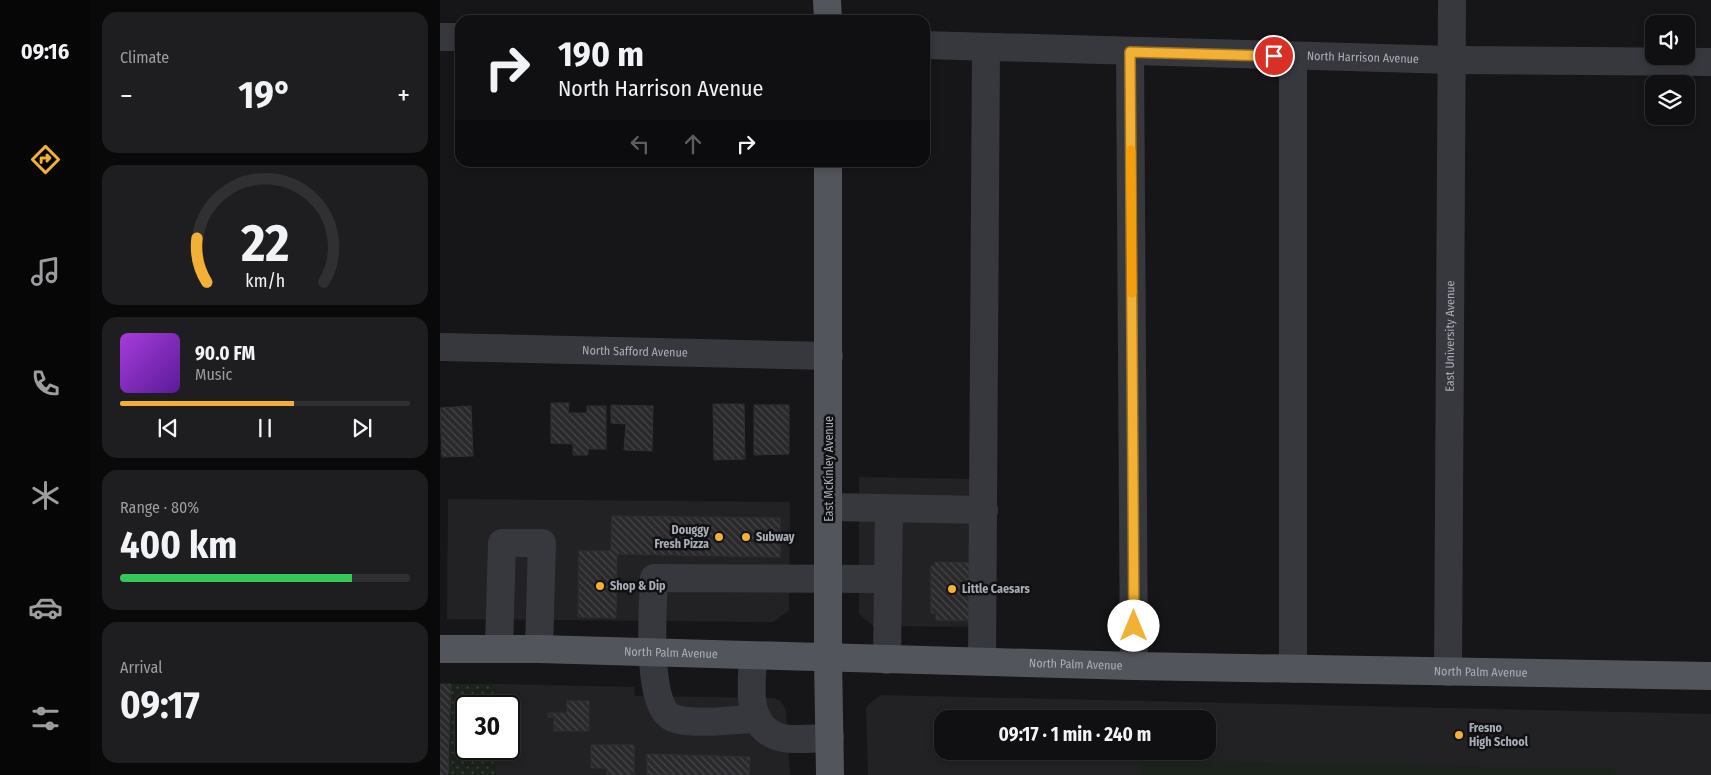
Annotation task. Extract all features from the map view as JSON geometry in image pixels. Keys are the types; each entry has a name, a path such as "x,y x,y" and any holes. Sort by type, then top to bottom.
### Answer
{"main road":[{"path":"827,0 828,15"},
{"name":"East McKinley Avenue","path":"828,167 828,658 830,775"},
{"name":"North Palm Avenue","path":"440,648 539,649 753,657 1134,666 1711,676"}],"street":[{"name":"East University Avenue","path":"1448,672 1452,0"},
{"path":"440,37 455,37"},
{"name":"North Harrison Avenue","path":"930,45 1452,60 1711,62"},
{"path":"982,661 986,47"},
{"path":"1130,52 1134,666"},
{"path":"1292,56 1293,669"},
{"name":"North Safford Avenue","path":"440,347 829,356"},
{"path":"829,507 984,510"},
{"path":"887,660 889,509"},
{"path":"499,648 502,543 542,543 539,649"},
{"path":"758,719 697,720 673,718 667,713 660,700 652,654 654,578 887,579"},
{"path":"753,657 751,710 764,729 780,738 830,738"}],"shaded area":[{"path":"859,477 976,479 975,627 873,626 859,614"},
{"path":"448,499 790,502 789,610 773,622 447,619"},
{"path":"449,684 496,684 496,695 455,695 455,760 495,760 494,775 448,775"},
{"path":"496,684 634,687 635,696 773,698 780,700 786,710 790,775 494,775 495,760 520,760 520,695 496,695"},
{"name":"Fresno High School","path":"880,695 1711,714 1711,775 868,775 866,707"},
{"path":"1142,760 1615,769 1615,775 1141,775"}],"building":[{"path":"551,403 569,403 568,413 587,413 587,406 606,406 606,449 588,449 588,455 573,455 573,444 551,443"},
{"path":"713,404 744,404 745,459 714,460"},
{"path":"611,405 653,406 652,451 624,450 626,424 611,423"},
{"path":"754,405 789,405 789,454 754,455"},
{"path":"471,406 473,456 442,457 440,408"},
{"path":"612,516 780,518 780,557 617,554 616,618 578,617 579,551 611,551"},
{"name":"Little Caesars","path":"935,562 974,563 974,621 936,620 936,613 931,613 931,566 935,566"},
{"path":"440,684 451,684 448,775 440,775"},
{"path":"567,701 589,701 589,731 554,731 554,717 548,717 548,713 567,713"},
{"path":"591,745 634,745 634,775 607,775 607,768 591,768"},
{"path":"647,754 750,757 749,775 647,775"}],"slow traffic":[{"path":"1131,150 1132,293"}],"place":[{"name":"Douggy Fresh Pizza","path":"719,537"},
{"name":"Subway","path":"746,537"},
{"name":"Shop & Dip","path":"600,586"},
{"name":"Little Caesars","path":"952,589"},
{"name":"Fresno High School","path":"1459,735"}],"route":[{"path":"1134,626 1130,52 1274,56"}]}
